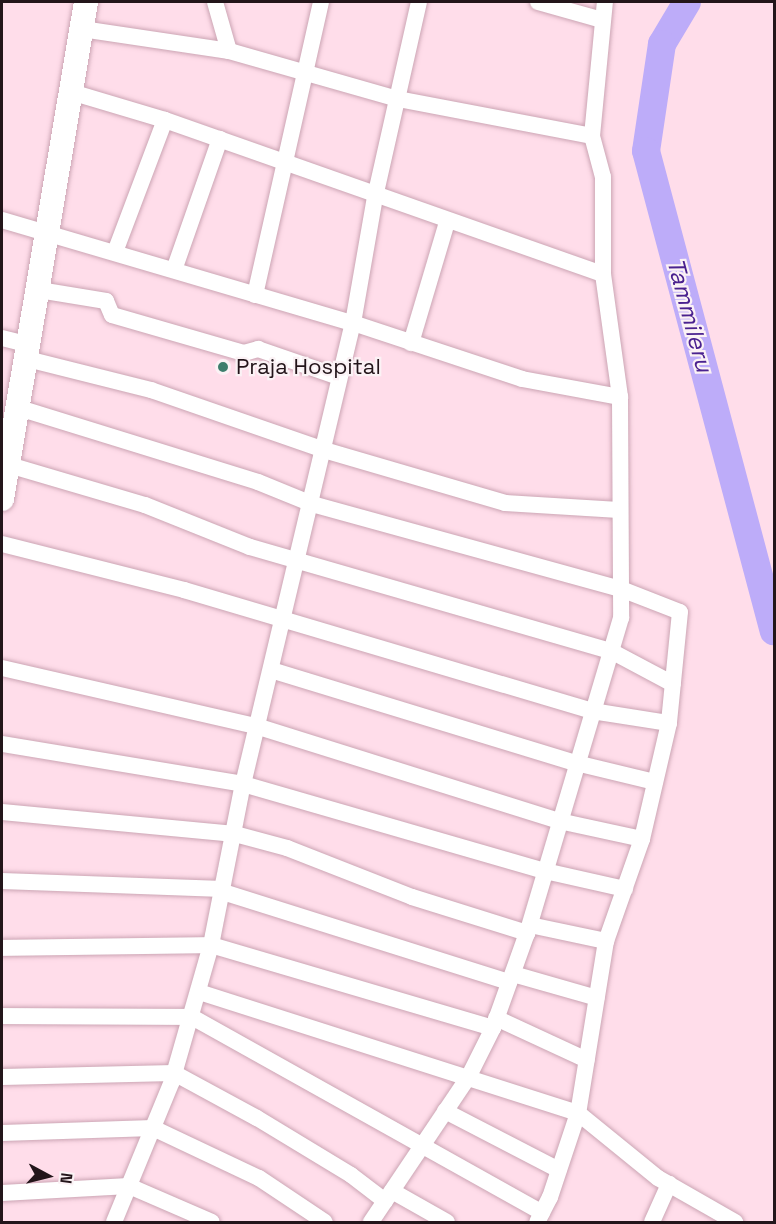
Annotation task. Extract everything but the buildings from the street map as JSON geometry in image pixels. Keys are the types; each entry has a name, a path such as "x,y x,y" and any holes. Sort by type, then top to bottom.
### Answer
{"main road":[{"path":"2,499 7,459 29,352 86,2"}],"street":[{"path":"215,2 229,51"},
{"path":"255,295 321,2"},
{"path":"114,1222 174,1073 211,945 256,726 284,621 353,324 375,197 419,2"},
{"path":"538,2 602,20"},
{"path":"371,1222 469,1076 495,1023 529,929 576,763 621,618 620,397 603,274 603,177 592,136 602,20 606,2"},
{"path":"82,28 229,51 304,75 398,99 592,136"},
{"path":"72,92 165,120 375,197 603,274"},
{"path":"115,252 165,120"},
{"path":"174,270 220,139"},
{"path":"2,220 49,232 353,324 522,380 620,397"},
{"path":"411,343 447,222"},
{"path":"39,290 106,301 112,315 244,353 258,349 339,377"},
{"path":"2,338 29,352 150,390 324,450 505,503 619,510"},
{"path":"2,1016 192,1017 540,1218 578,1113 606,941 642,839 669,723 680,612 621,589 312,504 258,482 19,408"},
{"path":"7,459 145,505 249,547 611,651 673,684"},
{"path":"2,544 184,590 592,711 669,723"},
{"path":"2,668 256,726 559,821 642,839"},
{"path":"271,670 576,763 655,782"},
{"path":"2,744 243,784 545,871 625,889"},
{"path":"2,812 235,834 287,848 412,897 529,929 606,941"},
{"path":"2,880 223,890 511,978 597,998"},
{"path":"2,948 211,945 495,1023 586,1060"},
{"path":"199,992 469,1076 578,1113 669,1184 726,1220"},
{"path":"2,1077 174,1073 257,1118 388,1196 447,1222"},
{"path":"445,1111 559,1170"},
{"path":"2,1133 153,1128 259,1178 325,1222"},
{"path":"652,1222 669,1184"},
{"path":"2,1192 129,1186 212,1222"}],"waterway":[{"name":"Tammileru","path":"687,2 662,44 646,151 774,631"}],"place":[{"name":"Praja Hospital","path":"223,367"}]}
